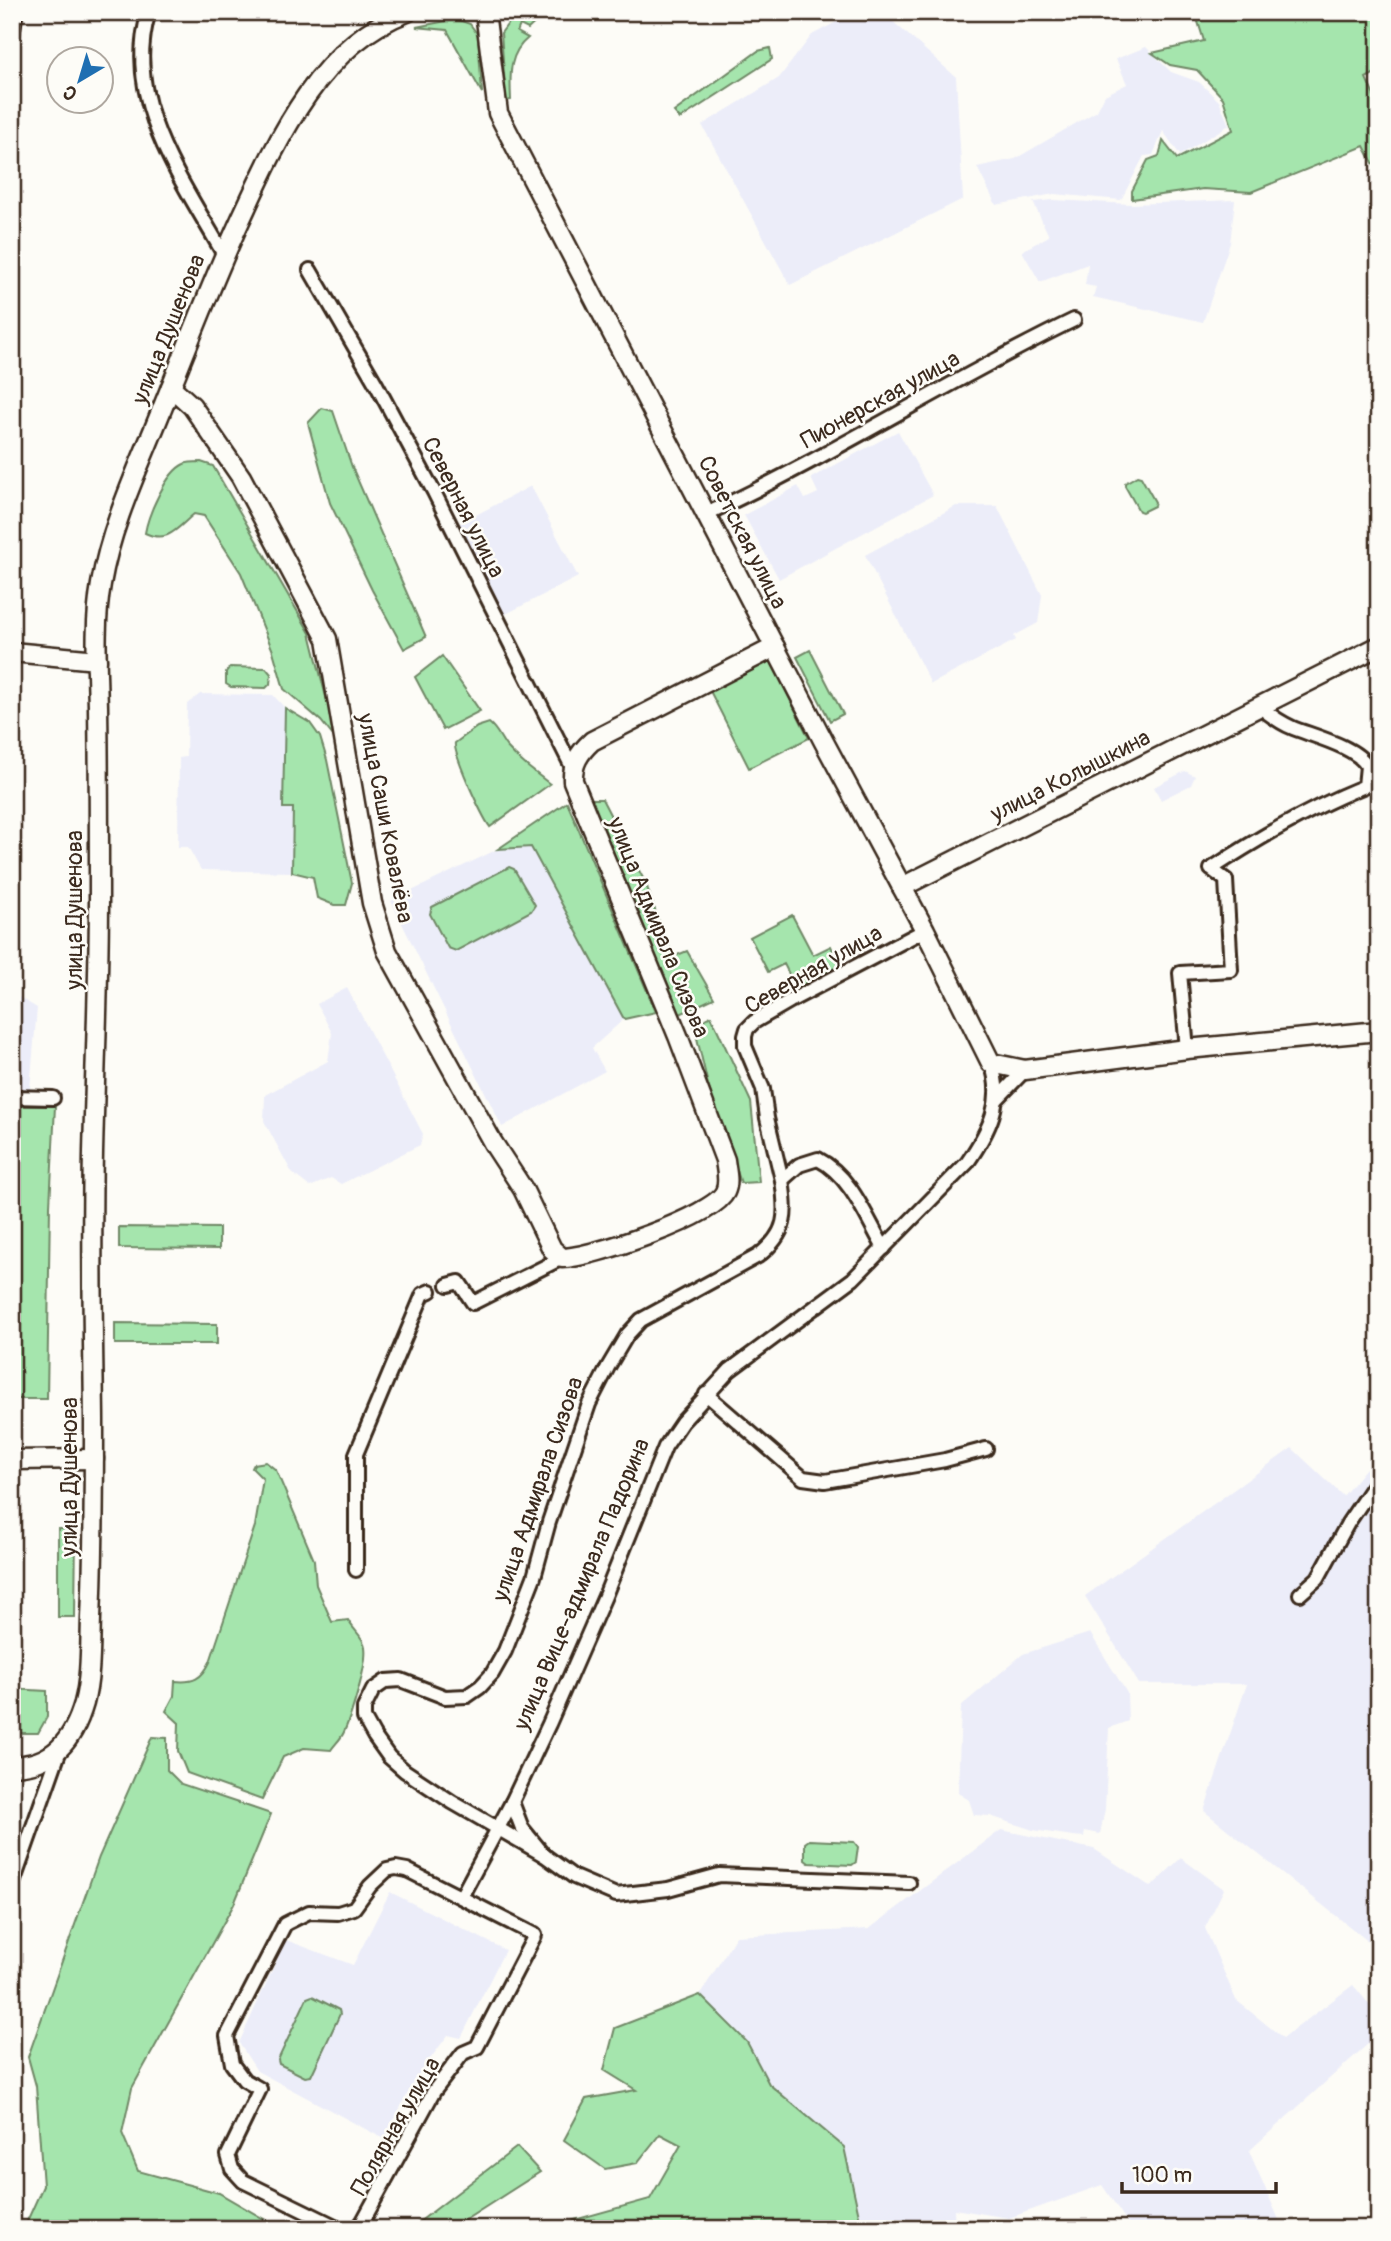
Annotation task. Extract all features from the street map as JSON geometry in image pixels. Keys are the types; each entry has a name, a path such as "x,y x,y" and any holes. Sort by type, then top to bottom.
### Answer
{"street":[{"path":"12,35 16,12"},
{"path":"149,12 142,37 142,65 148,104 167,154 224,255"},
{"name":"улица Душенова","path":"12,1886 61,1747 74,1728 84,1703 89,1661 94,1565 93,1178 99,953 97,660 100,587 111,539 171,387 224,255 276,144 333,62 366,32 407,12"},
{"name":"Советская улица","path":"485,12 498,113 925,930 991,1063"},
{"name":"Северная улица","path":"310,270 434,492 572,767"},
{"name":"Пионерская улица","path":"706,514 797,469 1074,320"},
{"name":"улица Саши Ковалёва","path":"171,387 192,407 241,477 327,639 372,903 387,951 493,1143 523,1189 551,1249 562,1258"},
{"name":"улица Колышкина","path":"902,887 1379,646"},
{"path":"572,767 592,741 775,647"},
{"path":"12,652 97,660"},
{"path":"1187,1049 1180,973 1231,970 1226,880 1210,869 1264,835 1365,786 1367,766 1358,756 1314,735 1292,728 1260,707"},
{"path":"558,739 585,747"},
{"name":"улица Адмирала Сизова","path":"448,1285 458,1282 473,1303 562,1258 585,1255 690,1218 712,1206 725,1193 725,1160 673,1023 573,781 572,767"},
{"name":"Северная улица","path":"782,1180 766,1118 763,1089 745,1046 747,1029 790,1001 925,930"},
{"path":"991,1063 1025,1070 1187,1049 1379,1031"},
{"name":"улица Вице-адмирала Падорина","path":"512,1802 605,1596 665,1447 682,1422 730,1370 853,1279 967,1163 978,1147 997,1099 997,1081 991,1063"},
{"name":"улица Вице-адмирала Падорина","path":"997,1099 1025,1070"},
{"path":"12,1097 53,1098"},
{"path":"782,1180 799,1165 818,1159 826,1163 840,1174 853,1193 884,1248"},
{"name":"улица Адмирала Сизова","path":"497,1829 389,1757 364,1718 364,1708 373,1690 386,1681 401,1680 445,1697 467,1696 492,1674 505,1651 534,1577 549,1522 589,1404 608,1367 627,1335 641,1320 758,1256 769,1247 780,1235 784,1220 782,1180"},
{"path":"356,1570 356,1454 423,1294 430,1292"},
{"path":"706,1394 803,1478 825,1481 945,1460 986,1449"},
{"path":"12,1460 94,1460"},
{"path":"1300,1594 1318,1578 1348,1523 1379,1477"},
{"path":"12,1766 31,1766 61,1747"},
{"path":"461,1897 512,1802"},
{"path":"512,1802 522,1828 544,1856"},
{"path":"497,1829 574,1877 617,1895 667,1889 719,1875 909,1883"},
{"name":"Полярная улица","path":"341,2229 243,2181 232,2169 228,2155 260,2089 244,2080 232,2064 227,2036 285,1924 309,1912 338,1913 354,1908 370,1886 387,1870 396,1868 407,1870 536,1935 477,2047 463,2053 434,2091 363,2221 358,2228 352,2229"}],"shaded area":[{"path":"855,12 882,12 956,77 963,199 790,285 702,125 779,78 812,35"},
{"path":"1146,47 1171,72 1199,82 1219,101 1229,125 1180,155 1163,131 1153,155 1144,156 1121,200 1054,194 996,205 977,167 1015,159 1097,111 1105,95 1127,84 1116,59"},
{"path":"1053,200 1131,204 1235,200 1230,243 1203,322 1093,297 1096,287 1085,285 1088,264 1040,282 1022,251 1049,236 1033,202"},
{"path":"898,431 933,495 779,579 744,515 798,486 805,499 818,493 811,478"},
{"path":"531,486 578,577 502,616 455,526"},
{"path":"956,506 997,506 1042,595 1038,623 1014,636 1016,640 931,684 865,555"},
{"path":"200,694 273,695 285,708 283,807 293,808 292,872 201,870 188,847 178,847 179,758 186,757 187,704"},
{"path":"1185,771 1195,776 1191,785 1161,800 1154,787"},
{"path":"531,847 624,1019 592,1048 605,1071 502,1127 391,901 498,849"},
{"path":"347,988 423,1134 420,1145 341,1184 331,1178 310,1187 292,1173 264,1121 265,1095 328,1061 332,1033 317,1004"},
{"path":"12,993 37,1008 30,1089 12,1089"},
{"path":"1292,1448 1343,1496 1366,1468 1379,1479 1379,1932 1369,1942 1204,1811 1247,1684 1139,1684 1085,1596"},
{"path":"1090,1633 1127,1693 1128,1721 1109,1728 1105,1809 1100,1834 1085,1831 1084,1837 1033,1830 990,1816 974,1815 969,1800 958,1793 961,1706 1023,1654"},
{"path":"1001,1830 1094,1849 1151,1887 1181,1858 1224,1889 1205,1928 1236,2000 1283,2038 1353,1985 1379,2016 1379,2034 1249,2151 1283,2229 1132,2229 1102,2185 1009,2218 954,2209 955,2229 862,2229 844,2147 769,2084 747,2041 700,1995 736,1936 869,1929"},
{"path":"390,1892 505,1950 461,2038 448,2035 416,2078 384,2139 257,2071 239,2043 286,1940 353,1965"}],"green space":[{"path":"1195,12 1379,12 1379,71 1366,78 1379,107 1379,174 1364,146 1251,192 1203,189 1132,199 1132,191 1148,160 1159,156 1163,141 1177,159 1233,130 1223,98 1197,70 1170,65 1152,53 1204,41"},
{"path":"539,13 540,18 528,29 520,25 517,32 528,38 521,44 514,58 511,100 506,101 501,33 513,17"},
{"path":"456,19 470,24 478,35 482,93 447,30 416,27"},
{"path":"770,48 772,59 680,119 674,112 758,51"},
{"path":"322,408 333,411 352,467 426,637 404,649 330,503 308,423"},
{"path":"201,462 213,466 310,633 337,741 321,721 284,689 273,651 241,573 204,516 194,514 166,536 145,533 154,505 171,476 184,464"},
{"path":"1137,476 1141,477 1155,502 1154,506 1142,512 1125,486 1125,483"},
{"path":"810,650 843,714 830,721 797,657"},
{"path":"442,656 480,711 443,730 415,677"},
{"path":"769,657 809,738 749,768 708,687"},
{"path":"230,667 266,668 271,674 270,684 266,688 231,687 226,684 226,672"},
{"path":"285,708 310,723 320,737 352,883 346,905 334,905 317,898 313,877 292,872 293,808 283,808"},
{"path":"489,723 511,751 550,784 490,827 463,772 455,743 477,727"},
{"path":"589,799 602,799 646,884 665,939 675,956 687,951 714,998 676,1016"},
{"path":"567,802 656,1012 624,1019 531,847 498,849"},
{"path":"509,867 514,869 535,905 531,911 456,951 448,948 430,914 432,907"},
{"path":"792,915 813,955 831,946 840,966 796,988 784,964 768,972 750,937"},
{"path":"711,1016 751,1102 759,1182 741,1183 708,1085 694,1025"},
{"path":"12,1106 55,1106 50,1206 47,1399 15,1399 12,1402"},
{"path":"119,1227 219,1228 219,1249 119,1248"},
{"path":"115,1323 217,1324 217,1344 115,1344"},
{"path":"266,1462 276,1470 314,1560 316,1585 332,1622 348,1620 363,1640 365,1655 358,1690 341,1737 331,1750 304,1748 283,1757 262,1800 187,1773 178,1751 179,1723 166,1711 174,1696 175,1681 196,1679 210,1662 255,1526 263,1479 252,1468 254,1464"},
{"path":"58,1529 76,1529 75,1617 58,1617"},
{"path":"12,1689 47,1691 47,1717 38,1733 12,1733"},
{"path":"152,1737 167,1738 167,1770 181,1784 271,1814 234,1904 132,2088 122,2133 138,2171 219,2193 281,2229 12,2229 12,2226 24,2228 43,2186 36,2086 28,2057 99,1857"},
{"path":"809,1840 854,1842 858,1847 856,1862 852,1865 809,1863 805,1860 805,1843"},
{"path":"700,1995 747,2042 769,2084 844,2147 862,2229 589,2229 574,2220 650,2199 681,2145 660,2134 637,2163 605,2169 564,2140 586,2099 636,2090 604,2070 615,2028"},
{"path":"312,1996 339,2010 340,2014 311,2076 305,2077 279,2064 278,2060 307,1998"},
{"path":"517,2147 540,2172 451,2229 410,2229"}]}
